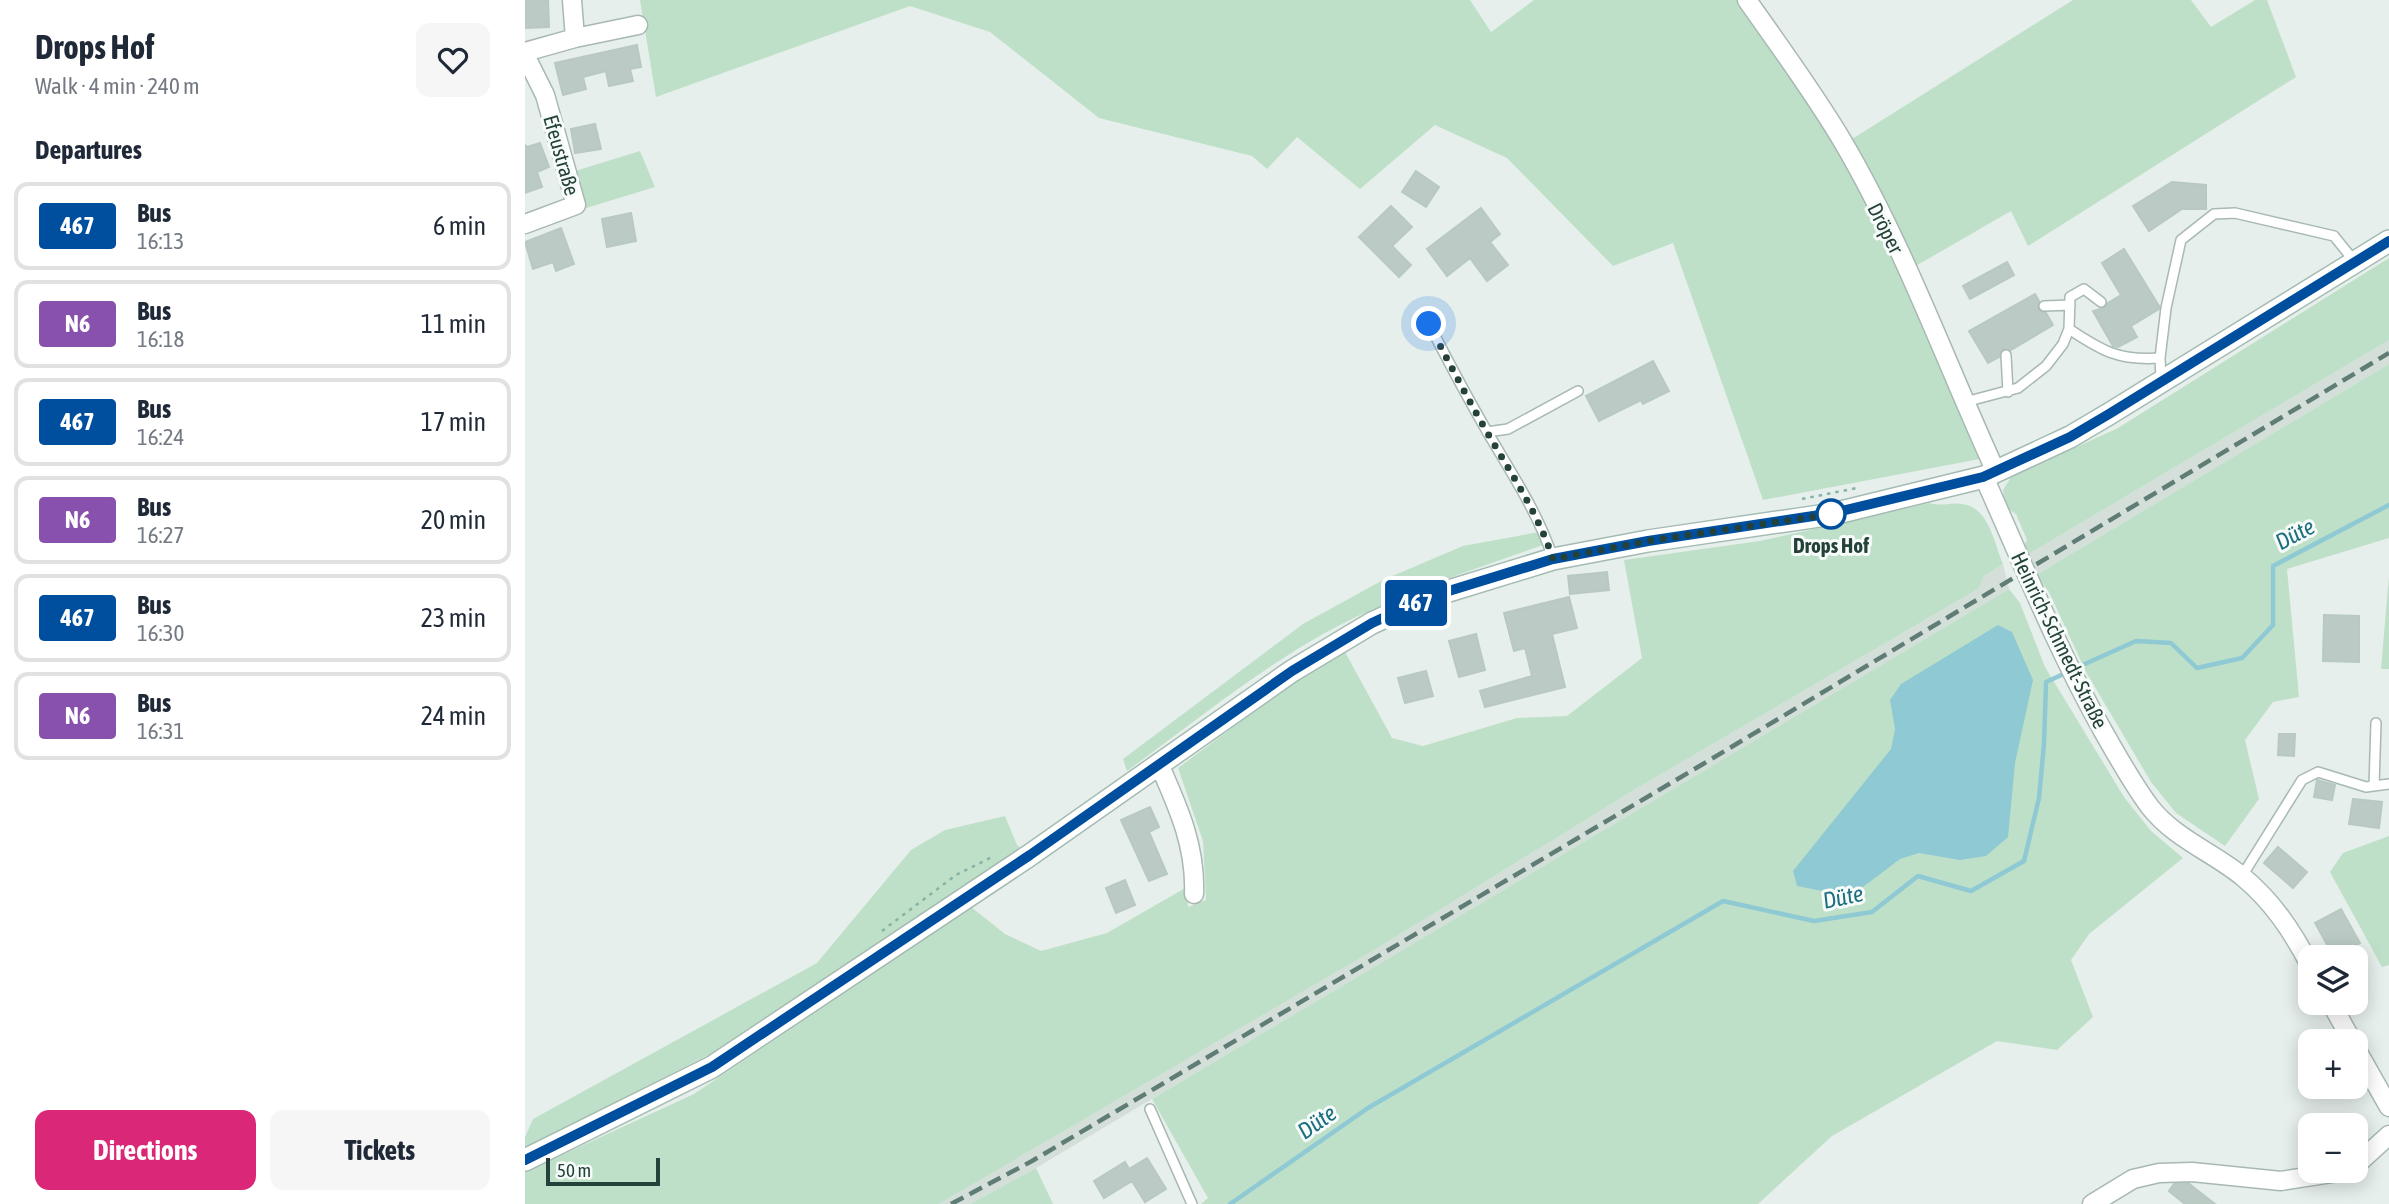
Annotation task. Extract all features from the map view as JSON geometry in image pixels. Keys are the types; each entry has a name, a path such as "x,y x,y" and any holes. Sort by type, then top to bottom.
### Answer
{"main road":[{"path":"525,1160 712,1067 1019,862 1292,671 1372,623 1426,598 1553,559 1648,541 1833,513 1990,474 2070,437 2389,241"}],"street":[{"path":"572,0 575,38"},
{"name":"Dröper","path":"1747,0 1843,143 1908,270 1965,402 1990,474"},
{"path":"525,54 575,38 638,25"},
{"name":"Efeustraße","path":"525,54 545,94 576,205 525,224"},
{"name":"Heinrich-Schmedt-Straße","path":"1990,474 2064,657 2133,783 2153,810 2173,829 2242,876 2271,903 2299,945"},
{"path":"1159,764 1183,819 1195,869 1194,894"},
{"path":"2368,1070 2389,1107"},
{"path":"2368,1154 2389,1135"},
{"path":"2092,1204 2133,1179 2159,1173 2192,1172 2281,1181 2298,1178"}],"lane":[{"path":"2161,381 2160,358 2166,308 2181,240 2214,214 2235,213 2334,236 2356,262"},
{"path":"1965,402 2008,392 2031,380 2046,366 2063,344 2069,329 2070,297 2084,289 2101,302"},
{"path":"2044,306 2070,305"},
{"path":"1429,324 1530,505 1553,559"},
{"path":"2069,329 2100,350 2136,360 2160,358"},
{"path":"2006,355 2008,392"},
{"path":"1487,432 1509,429 1578,391"},
{"path":"2374,786 2377,723"},
{"path":"2242,876 2302,780 2318,772 2366,787 2389,784"},
{"path":"1150,1109 1192,1204"}],"path":[{"path":"1793,501 1859,488"},
{"path":"879,935 887,926 955,875 993,857"}],"shaded area":[{"path":"2389,340 2389,364 2036,575 2027,555"},
{"path":"2003,564 2009,589 1036,1168 970,1204 939,1204 1376,949 1639,787 1978,589 1984,576"}],"green space":[{"path":"640,0 1470,0 1491,32 1534,0 1737,0 1804,95 1840,155 1897,268 1985,458 1763,500 1673,243 1613,266 1507,158 1435,125 1360,189 1297,137 1267,169 1252,156 1099,118 990,32 910,6 656,97"},
{"path":"2073,0 2191,0 2211,27 2255,0 2267,0 2296,77 2028,246 2011,211 1914,267 1852,139"},
{"path":"640,151 655,187 583,209 572,172"},
{"path":"2389,258 2389,340 2027,555 2023,547 2027,540 2016,514 2008,509 2004,500 2003,490 2011,477 2118,428"},
{"path":"2389,364 2389,538 2287,569 2299,697 2273,702 2245,740 2259,799 2225,846 2176,813 2151,782 2086,672 2049,592 2036,575"},
{"path":"1929,503 1962,504 1971,507 1979,512 1989,527 2003,564 1984,576 1978,589 1639,787 1376,949 939,1204 525,1204 525,1172 694,1094 971,907 1005,934 1041,951 1107,933 1187,887 1188,907 1206,900 1203,841 1178,768 1295,681 1345,652 1392,738 1423,746 1517,718 1567,716 1642,658 1624,560 1760,541"},
{"path":"1539,532 1543,545 1405,595 1351,619 1299,648 1249,681 1127,771 1123,759 1303,624 1383,580 1463,546"},
{"path":"2389,576 2389,669 2381,669"},
{"path":"2009,589 2020,603 2045,667 2124,797 2151,831 2183,858 2089,934 2071,960 2093,1017 2057,1050 1997,1041 1832,1136 1758,1204 1201,1204 1208,1198 1152,1099"},
{"path":"1005,816 1017,845 1030,855 726,1046 525,1148 525,1137 533,1119 817,963 911,850 945,830"},
{"path":"2389,836 2389,965 2382,967 2330,872 2343,853"},
{"path":"1036,1168 1053,1204 970,1204"}],"water":[{"path":"1998,625 2012,632 2033,680 2015,763 2008,837 1986,856 1960,860 1919,853 1900,859 1859,890 1842,895 1797,886 1793,871 1891,749 1895,729 1890,700 1901,684"}],"building":[{"path":"525,0 548,0 549,27 525,28"},
{"path":"637,45 641,67 630,69 633,81 609,86 606,71 583,77 586,89 563,95 555,63"},
{"path":"595,124 601,149 575,153 571,129"},
{"path":"540,143 549,167 537,172 542,187 525,193 525,145 527,147"},
{"path":"1416,171 1439,187 1426,207 1402,192"},
{"path":"2172,182 2206,185 2206,209 2182,209 2149,231 2133,206"},
{"path":"1391,206 1412,227 1392,246 1411,265 1399,277 1359,237"},
{"path":"1481,208 1500,234 1490,242 1508,265 1487,281 1470,258 1447,276 1427,249"},
{"path":"631,213 636,241 607,247 602,219"},
{"path":"561,228 574,264 556,271 553,262 533,269 525,242"},
{"path":"2124,249 2159,309 2131,326 2137,337 2118,347 2113,346 2093,311 2104,308 2121,295 2102,263"},
{"path":"2007,262 2014,275 1970,299 1963,286"},
{"path":"2035,294 2039,301 2038,309 2046,313 2053,325 2011,350 2003,349 1999,357 1988,363 1969,331"},
{"path":"1653,361 1669,391 1643,404 1641,400 1599,421 1586,396"},
{"path":"1607,572 1609,590 1570,594 1568,576"},
{"path":"1569,597 1577,628 1552,634 1565,687 1485,707 1480,691 1532,676 1525,648 1514,651 1504,613"},
{"path":"2324,615 2359,616 2359,662 2323,661"},
{"path":"1476,634 1485,670 1459,677 1449,641"},
{"path":"1426,671 1433,696 1405,703 1398,678"},
{"path":"2279,734 2295,734 2294,756 2278,755"},
{"path":"2317,780 2335,785 2332,800 2314,797"},
{"path":"2353,799 2382,802 2379,828 2349,824"},
{"path":"1150,807 1159,827 1149,832 1167,874 1149,881 1121,820"},
{"path":"2278,847 2307,872 2293,888 2264,863"},
{"path":"1125,880 1135,905 1116,913 1106,888"},
{"path":"2341,909 2360,943 2327,945 2315,923"},
{"path":"1147,1158 1166,1189 1145,1202 1132,1181 1104,1198 1094,1181 1125,1162 1129,1169"},
{"path":"2188,1183 2215,1204 2185,1204 2169,1191 2174,1184"}],"waterway":[{"name":"Düte","path":"2076,668 2136,641 2171,643 2197,668 2242,658 2273,625 2273,566 2389,505"},
{"name":"Düte","path":"1230,1204 1368,1108 1723,901 1814,921 1872,912 1918,876 1971,891 2024,861 2039,798 2046,682 2068,672"}],"railway":[{"path":"951,1204 1032,1161 1703,764 2389,353"}],"bus line":[{"name":"467","path":"525,1160 712,1067 1030,855 1292,671 1372,623 1426,598 1553,559 1648,541 1833,513 1983,477 2070,437 2389,241"}],"place":[{"name":"Drops Hof","path":"1831,514"}],"route":[{"path":"1429,324 1471,404 1530,505 1553,559 1648,541 1833,513 1831,514"}]}
